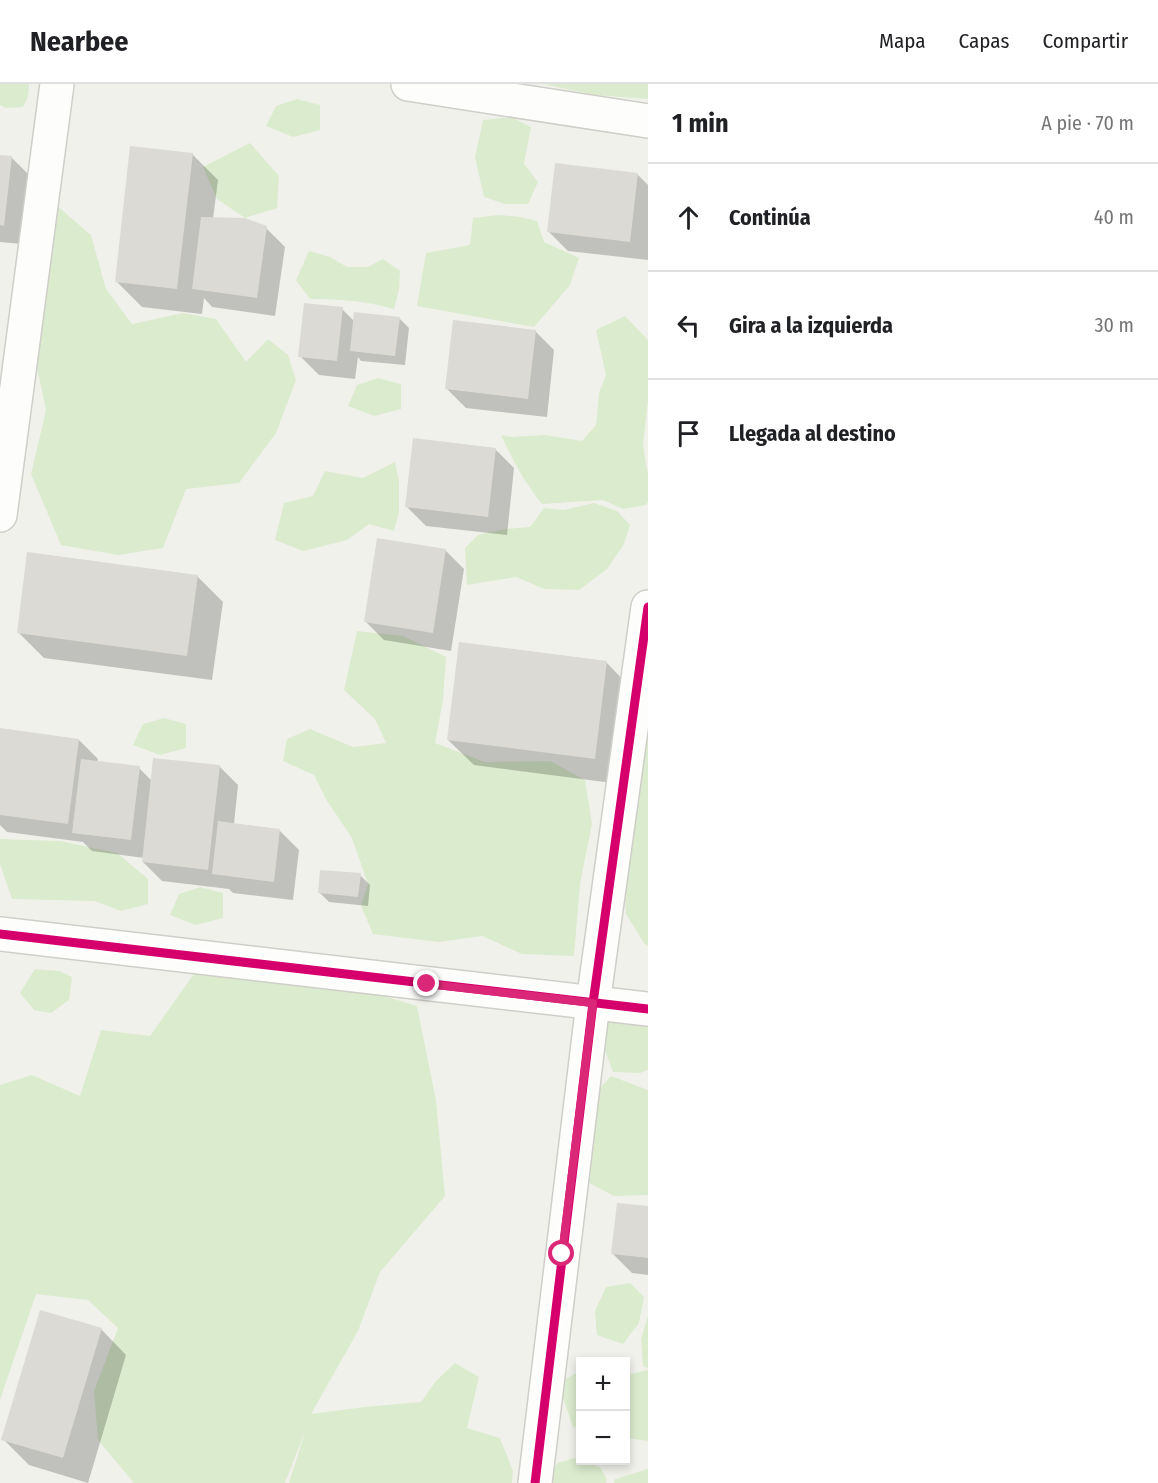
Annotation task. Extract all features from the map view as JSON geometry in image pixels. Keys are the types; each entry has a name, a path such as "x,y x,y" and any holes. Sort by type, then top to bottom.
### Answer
{"street":[{"path":"1,507 57,84"},
{"path":"408,84 648,121"},
{"path":"535,1483 593,1003 648,608"},
{"path":"0,934 648,1009"}],"green space":[{"path":"0,84 29,84 28,97 23,107 6,108 0,105"},
{"path":"544,84 648,84 648,99 595,95"},
{"path":"297,99 320,105 320,130 293,137 266,126 276,106"},
{"path":"513,118 531,127 524,164 538,182 528,204 505,204 484,197 475,157 483,120"},
{"path":"250,143 279,176 277,208 245,218 217,199 203,167"},
{"path":"56,205 91,235 106,289 132,324 183,313 216,319 246,362 268,339 288,355 296,380 276,433 239,483 186,489 163,548 118,555 61,545 31,474 46,410 23,315"},
{"path":"498,215 537,221 544,242 579,258 570,285 534,327 417,306 426,253 470,245 473,218"},
{"path":"309,251 330,257 347,267 368,267 383,259 400,271 399,290 394,309 352,301 310,299 296,280"},
{"path":"625,316 648,340 648,401 643,444 648,473 648,502 646,505 623,509 603,500 542,504 519,471 501,435 512,437 545,435 582,441 596,425 599,393 606,375 596,330"},
{"path":"378,378 401,384 401,409 374,416 348,406 357,385"},
{"path":"395,462 399,481 399,512 394,531 369,524 347,540 303,551 275,540 284,503 313,496 325,471 363,478"},
{"path":"594,503 617,511 630,525 624,544 607,569 579,590 544,589 516,577 467,585 465,548 478,535 505,529 530,527 544,508 564,510"},
{"path":"357,631 403,636 446,657 443,700 435,743 485,762 550,761 585,780 592,824 580,884 574,956 522,954 482,936 439,942 373,934 361,906 368,884 352,838 327,801 314,775 283,761 287,739 310,729 353,747 386,743 375,719 344,690"},
{"path":"648,658 648,946 626,914 622,871"},
{"path":"164,718 186,724 186,748 160,755 133,745 143,724"},
{"path":"0,839 60,841 117,853 148,879 148,904 121,911 95,901 12,899 0,864"},
{"path":"200,887 223,893 223,918 196,925 170,915 179,894"},
{"path":"35,969 59,971 72,977 69,1000 51,1013 34,1010 20,993"},
{"path":"196,971 324,978 417,1006 436,1100 445,1196 380,1272 358,1331 311,1414 421,1402 436,1381 455,1363 479,1377 467,1428 500,1438 513,1471 512,1483 289,1483 306,1429 285,1483 134,1483 98,1440 94,1391 118,1328 88,1300 36,1294 0,1400 0,1085 32,1075 80,1096 101,1030 150,1036"},
{"path":"648,995 648,1070 640,1073 613,1072 603,1045 597,1011"},
{"path":"611,1076 648,1090 648,1195 614,1196 582,1179 596,1092"},
{"path":"630,1283 644,1297 639,1323 623,1344 597,1335 595,1311 606,1287"},
{"path":"648,1316 648,1368 643,1366 641,1339"},
{"path":"648,1370 648,1441 630,1439 630,1374"},
{"path":"576,1373 576,1427 573,1427 558,1383"},
{"path":"574,1458 576,1465 600,1467 607,1480 606,1483 545,1483 544,1478 558,1463"},
{"path":"648,1469 648,1483 614,1483 615,1479"}],"building":[{"path":"130,146 193,153 177,289 115,282"},
{"path":"0,155 12,156 4,226 0,225"},
{"path":"555,163 638,173 630,242 547,232"},
{"path":"201,217 245,218 267,226 257,298 192,289"},
{"path":"304,303 343,307 337,361 298,357"},
{"path":"354,312 400,317 395,356 350,351"},
{"path":"453,320 536,330 528,399 445,389"},
{"path":"413,438 496,448 488,517 405,507"},
{"path":"377,538 446,549 433,633 364,622"},
{"path":"27,552 198,575 187,656 17,633"},
{"path":"459,642 607,661 595,759 447,740"},
{"path":"0,728 79,739 68,824 0,815"},
{"path":"153,758 220,765 208,870 142,862"},
{"path":"81,759 140,766 131,840 72,833"},
{"path":"218,821 280,829 274,882 212,874"},
{"path":"320,870 361,873 358,897 318,893"},
{"path":"617,1203 648,1206 648,1258 611,1254"},
{"path":"40,1310 102,1328 63,1458 1,1440"}],"cycle path":[{"path":"535,1483 593,1003 648,607"},
{"path":"0,934 648,1009"}],"route":[{"path":"427,984 593,1003 562,1254"}]}
